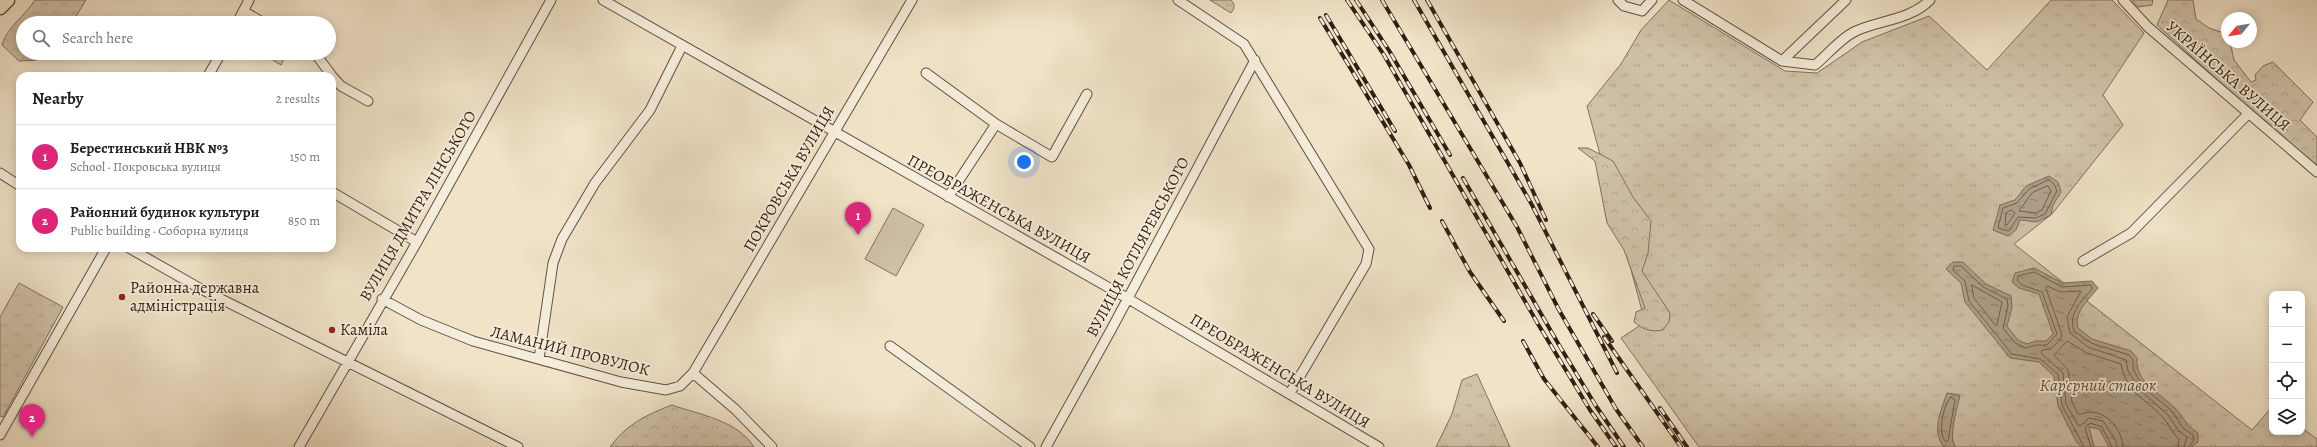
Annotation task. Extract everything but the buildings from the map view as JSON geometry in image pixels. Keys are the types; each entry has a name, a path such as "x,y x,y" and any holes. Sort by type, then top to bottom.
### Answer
{"highway":[{"path":"0,8 8,0"}],"street":[{"path":"240,16 249,0"},
{"name":"ВУЛИЦЯ ДМИТРА ЛІНСЬКОГО","path":"299,447 382,299 416,242 551,0"},
{"name":"ПРЕОБРАЖЕНСЬКА ВУЛИЦЯ","path":"603,0 1127,298 1379,447"},
{"name":"ПОКРОВСЬКА ВУЛИЦЯ","path":"693,373 912,0"},
{"path":"1178,0 1244,44 1369,249 1366,264 1290,394"},
{"path":"1624,2 1642,11 1652,0"},
{"path":"1683,0 1782,61 1815,65 1854,31 1905,16 1925,6 1930,0"},
{"path":"1782,61 1846,0"},
{"name":"УКРАЇНСЬКА ВУЛИЦЯ","path":"2123,0 2148,27 2317,172"},
{"path":"243,11 252,16"},
{"path":"539,359 553,263 562,239 595,183 650,110 682,46"},
{"path":"210,72 216,60"},
{"path":"320,60 329,72"},
{"name":"ВУЛИЦЯ КОТЛЯРЕВСЬКОГО","path":"1046,447 1255,60"},
{"path":"926,73 996,124 1052,157 1087,94"},
{"path":"336,80 341,86 368,100"},
{"path":"2083,261 2131,233 2248,114"},
{"path":"948,197 996,124"},
{"path":"0,173 16,183"},
{"path":"336,194 416,242"},
{"path":"0,436 104,252"},
{"path":"136,252 201,289 346,363 518,447"},
{"name":"ЛАМАНИЙ ПРОВУЛОК","path":"382,299 421,320 473,342 621,382 666,390 680,386 693,373"},
{"path":"890,346 1030,447"},
{"path":"693,373 736,410 772,447"}],"green space":[{"path":"35,0 86,0 76,16 22,16"},
{"path":"1210,0 1231,0 1234,6 1231,13"},
{"path":"1669,0 1785,71 1817,73 1862,42 1929,16 1987,70 2051,0 2112,0 2144,33 2103,95 2123,125 2052,214 2014,244 2252,430 2269,410 2269,435 2305,435 2305,430 2317,439 2317,447 1699,447 1621,338 1645,322 1587,106 1621,64 1641,30"},
{"path":"2132,0 2153,0 2152,5 2138,7"},
{"path":"2168,0 2193,0 2196,19 2209,28 2221,32 2221,48 2231,48 2234,60 2251,82 2256,80 2255,75 2263,66 2273,62 2313,102 2300,120 2317,137 2317,165 2254,113 2157,25"},
{"path":"16,23 16,58 2,45"},
{"path":"273,60 284,60 281,65"},
{"path":"1578,148 1588,148 1613,161 1633,197 1651,221 1648,253 1642,271 1670,313 1669,322 1663,330 1647,330 1634,322 1636,312 1645,308 1624,250 1607,223 1595,161"},
{"path":"893,208 924,225 896,276 865,259"},
{"path":"19,283 63,307 3,417 0,416 0,317"},
{"path":"1477,374 1510,447 1436,447 1452,414 1462,380"},
{"path":"672,405 728,424 738,430 754,447 610,447 630,426 645,417"}],"water":[{"path":"2049,176 2058,182 2061,192 2053,205 2051,215 2037,222 2020,220 2016,230 2008,236 1993,230 2000,205 2015,200 2026,186"},
{"name":"Кар'єрний ставок","path":"1953,262 1963,262 1986,284 2011,296 2012,307 2007,326 2018,340 2027,344 2036,341 2046,341 2053,334 2039,294 2019,288 2012,282 2015,273 2034,268 2063,283 2092,281 2098,288 2080,311 2077,322 2078,328 2092,339 2131,351 2137,358 2137,367 2144,381 2175,408 2187,424 2198,433 2198,442 2191,447 2109,447 2099,429 2089,427 2094,447 2082,447 2077,443 2058,406 2054,376 2039,362 2010,358 1965,302 1961,283 1946,269"},
{"path":"1947,393 1960,395 1953,430 1954,443 1956,447 1944,447 1938,434 1938,421"}],"railway":[{"path":"1347,0 1384,55 1538,324 1590,410 1616,447"},
{"path":"1356,0 1390,52 1450,155"},
{"path":"1382,0 1517,227 1559,310 1616,409 1643,447"},
{"path":"1414,0 1532,205 1617,373"},
{"path":"1427,0 1520,163 1546,220"},
{"path":"1326,15 1395,131"},
{"path":"1320,18 1409,165 1430,208"},
{"path":"1463,178 1559,345 1596,406 1624,447"},
{"path":"1442,221 1470,272 1504,321"},
{"path":"1593,314 1612,341"},
{"path":"1604,337 1681,447"},
{"path":"1523,341 1544,379 1598,447"},
{"path":"1660,408 1687,447"}],"place":[{"name":"Берестинський НВК №3","path":"858,235"},
{"name":"Районна державна адміністрація","path":"122,297"},
{"name":"Каміла","path":"332,330"},
{"name":"Районний будинок культури","path":"32,437"}]}
